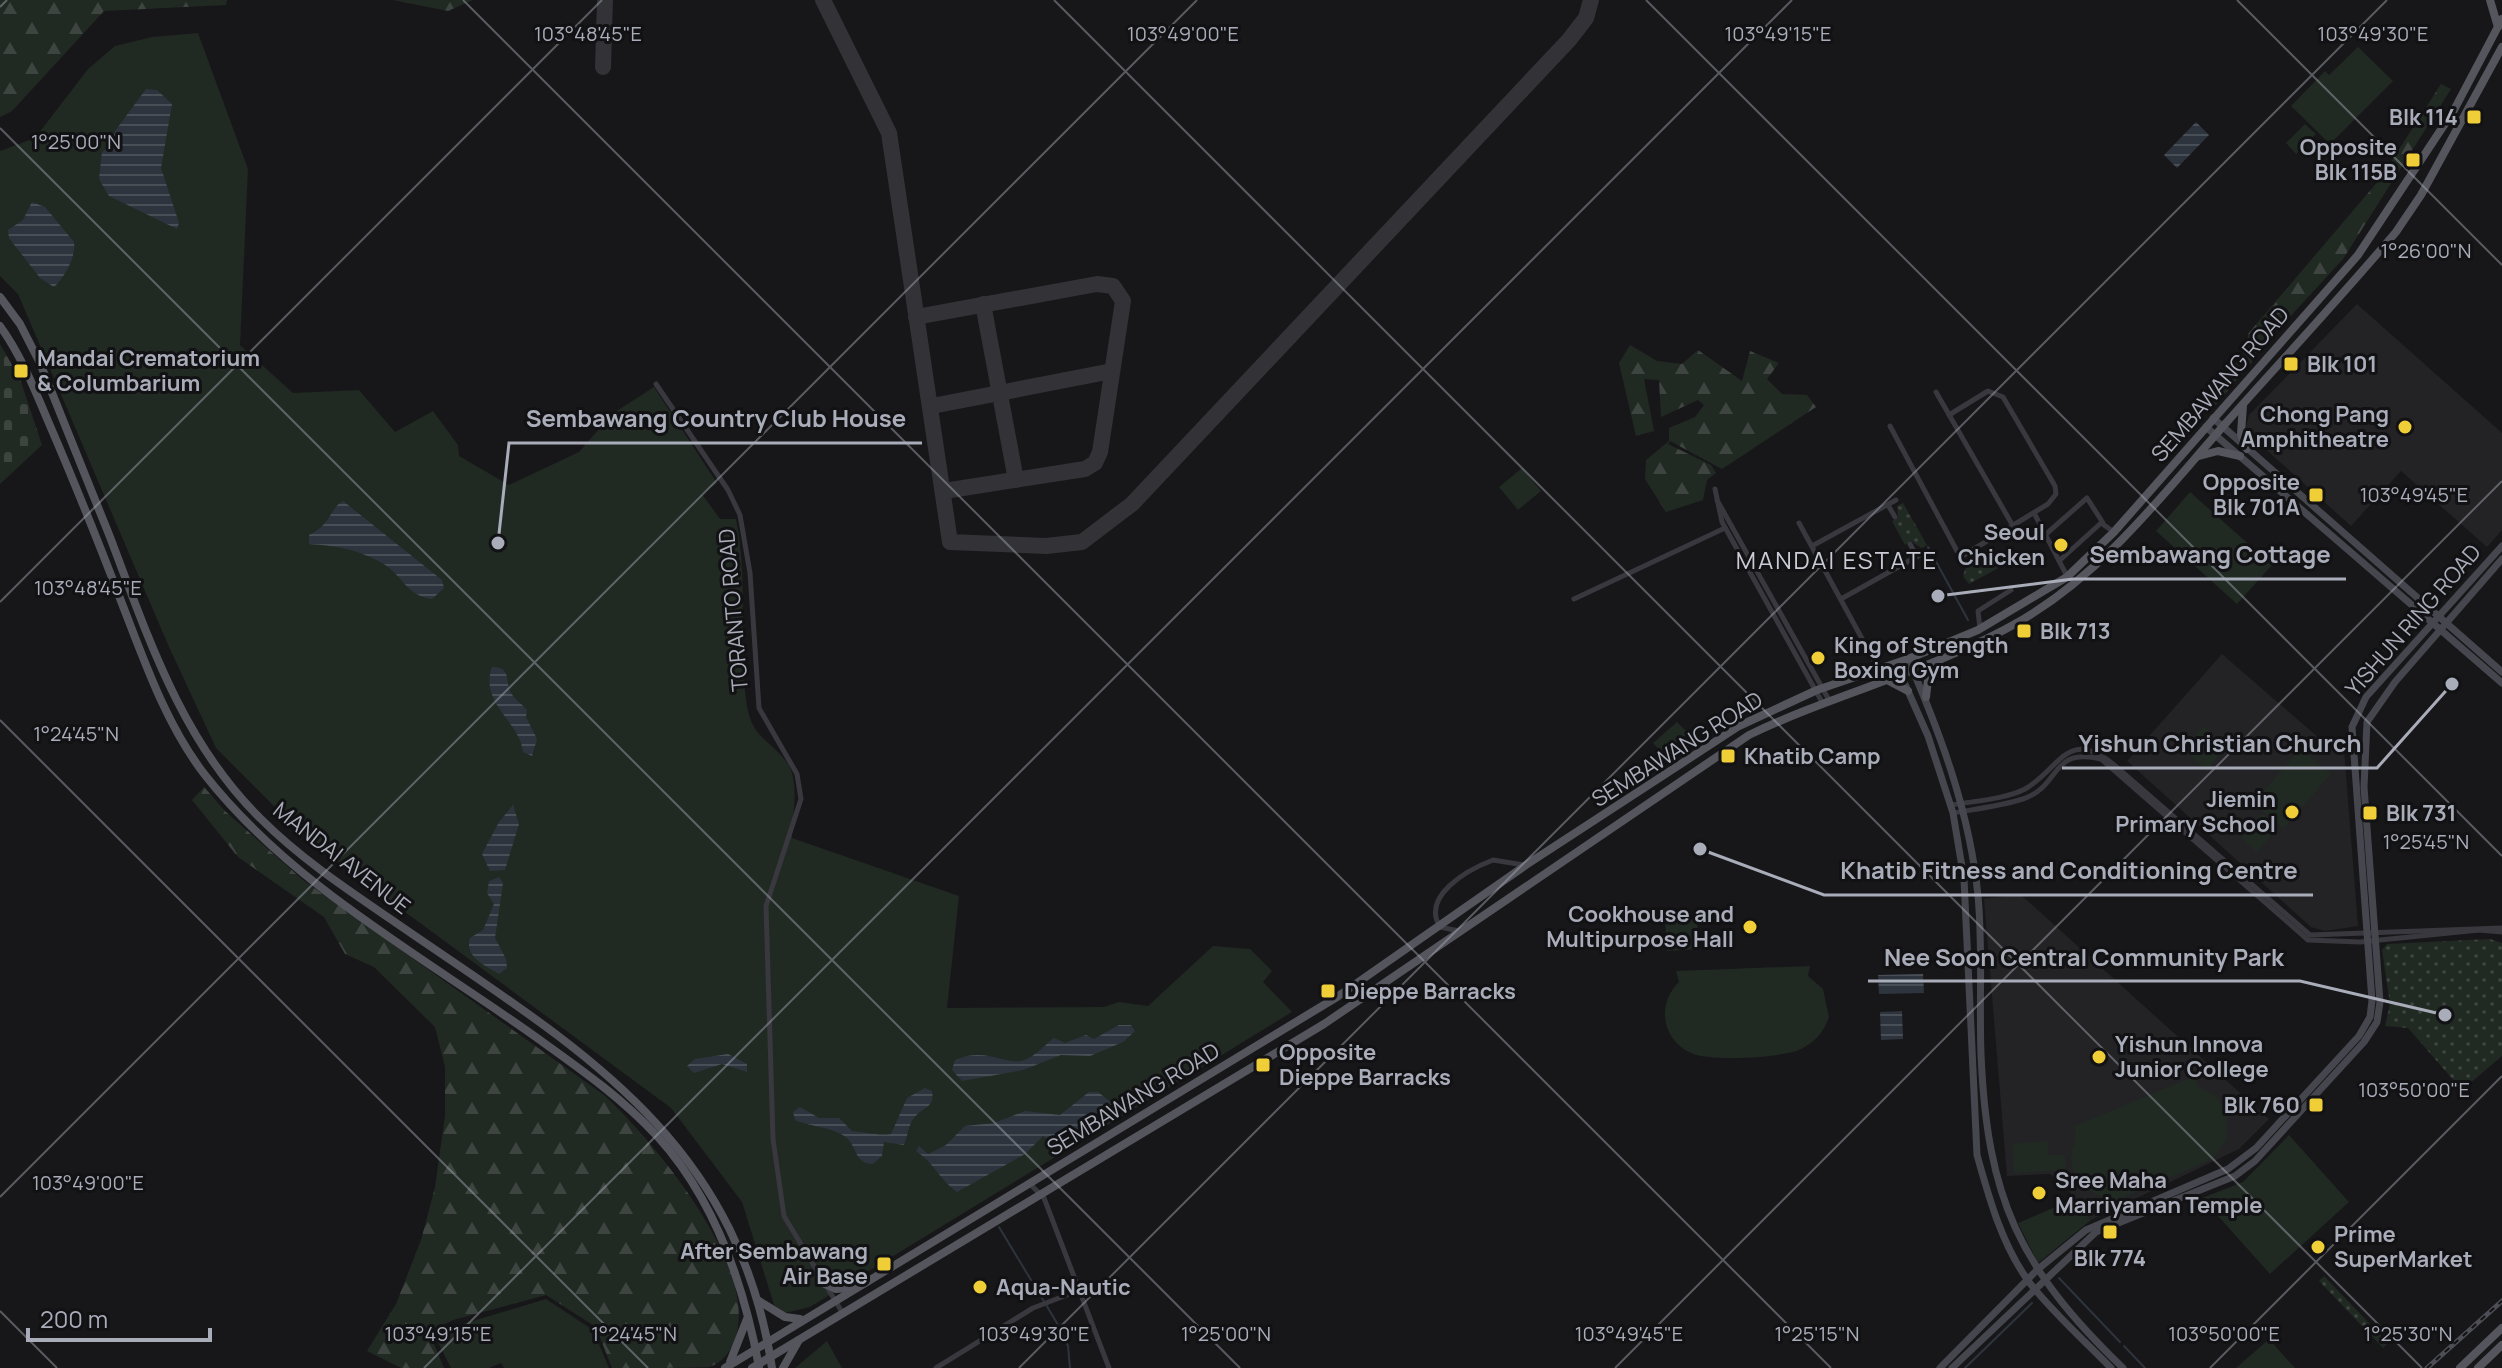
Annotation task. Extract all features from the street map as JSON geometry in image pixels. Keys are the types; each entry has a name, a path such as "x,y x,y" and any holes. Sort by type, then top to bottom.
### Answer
{"main road":[{"path":"2490,0 2500,24"},
{"name":"SEMBAWANG ROAD","path":"726,1367 1337,997 1526,865 1739,726 1820,690 1896,664 1980,629 2067,577 2114,532 2358,255 2454,110 2500,24"},
{"name":"SEMBAWANG ROAD","path":"757,1366 802,1336 1324,1024 1749,735 1826,701 1901,677 1941,660 2023,619 2067,590 2136,528 2396,232 2421,195 2499,58 2502,47"},
{"name":"MANDAI AVENUE","path":"0,297 20,324 40,363 159,666 215,765 261,820 294,847 339,883 526,1013 619,1085 672,1137 716,1198 744,1256 758,1300 772,1368"},
{"name":"MANDAI AVENUE","path":"0,326 27,371 149,672 173,724 203,773 251,828 324,889 606,1087 659,1139 703,1201 733,1262 756,1348 757,1366"},
{"path":"2243,405 2243,452"},
{"path":"2213,418 2243,452 2432,624 2502,683"},
{"path":"2206,427 2243,452 2502,672"},
{"path":"2198,456 2218,451 2243,452"},
{"name":"YISHUN RING ROAD","path":"1952,1368 2042,1279 2096,1232 2235,1176 2255,1161 2374,1028 2380,1002 2370,938 2352,727 2366,697 2502,546"},
{"name":"YISHUN RING ROAD","path":"1940,1368 2037,1270 2097,1224 2228,1169 2263,1142 2353,1044 2368,1022 2372,1001 2364,734 2383,697 2502,559"},
{"path":"1908,659 1926,697 1963,807 1978,897 1982,1056 1990,1145 2010,1220 2042,1279 2059,1302 2123,1368"},
{"path":"1926,697 1928,680 1941,660"},
{"path":"1896,664 1953,809 1964,879 1977,1155 1997,1222 2028,1280 2111,1368"},
{"path":"1889,681 1908,691"},
{"path":"823,1283 836,1289 855,1287"},
{"path":"758,1300 785,1317 805,1318"},
{"path":"726,1367 741,1341 748,1316"},
{"path":"2460,1368 2502,1328"},
{"path":"783,1368 802,1336"},
{"path":"2478,1368 2502,1345"}],"street":[{"name":"TORANTO ROAD","path":"656,384 728,490 740,515 750,573 759,708 767,728 791,759 800,787 801,799 766,906 773,1139 784,1216 842,1312"},
{"path":"1890,426 1959,553 1967,553 2053,499 2055,486 2006,399 1988,391 1949,415"},
{"path":"1936,392 2013,526"},
{"path":"1811,673 1725,528 1715,492 1826,701"},
{"path":"2045,535 2087,498 2103,523 2114,532"},
{"path":"1812,546 1896,500"},
{"path":"1888,505 1895,517"},
{"path":"2034,513 2067,577"},
{"path":"1799,523 1879,669"},
{"path":"2059,561 2103,523"},
{"path":"1574,599 1725,528"},
{"path":"1910,544 1917,557"},
{"path":"1841,599 1925,552"},
{"path":"1980,629 1978,611 2011,590"},
{"path":"1963,807 2022,791 2072,750 2100,753 2304,931 2316,937 2370,938"},
{"path":"1953,809 2024,799 2038,791 2074,755 2101,759 2300,937 2318,943 2502,930"},
{"path":"2031,785 2038,791"},
{"path":"1463,932 1440,927 1435,902 1444,890 1496,859 1526,865"},
{"path":"1029,1183 1041,1192 1109,1368"},
{"path":"936,1368 1036,1307 1080,1290"}],"shaded area":[{"path":"146,89 157,90 172,104 161,168 179,223 177,229 109,196 99,179 102,152 113,143 115,131"},
{"path":"2196,122 2209,135 2177,168 2164,155"},
{"path":"32,202 45,207 74,242 69,266 54,287 40,278 9,238 8,230 23,220"},
{"path":"2357,304 2502,433 2502,530 2487,547 2401,471 2351,526 2251,436 2246,426 2249,415"},
{"path":"343,501 442,580 444,588 432,599 423,597 373,558 346,549 309,544 309,535 326,522"},
{"path":"2222,654 2319,738 2343,737 2358,926 2325,931 2311,927 2127,761"},
{"path":"492,667 506,673 510,691 527,710 526,717 537,739 532,756 523,752 515,731 495,702 489,680"},
{"path":"513,805 519,824 505,870 490,871 482,854 499,822"},
{"path":"499,877 503,883 495,938 506,959 507,968 499,974 477,960 469,945 470,938 483,930 494,904 487,893 489,881"},
{"name":"Yishun Innova Junior College","path":"2020,894 2269,1119 2239,1149 2091,1220 2066,1187 2050,1174 2007,1176 1984,899"},
{"path":"1923,974 1924,993 1879,994 1878,975"},
{"path":"1902,1011 1903,1039 1881,1040 1880,1012"},
{"path":"1119,1025 1131,1025 1135,1031 1123,1042 1090,1056 1061,1055 1023,1070 962,1081 952,1070 955,1060 967,1056 1021,1061 1054,1038 1065,1043 1086,1035 1094,1039"},
{"path":"728,1054 747,1064 747,1072 722,1064 694,1073 687,1066 695,1059"},
{"path":"925,1088 932,1091 932,1101 912,1121 904,1145 884,1142 882,1156 873,1164 863,1161 843,1135 795,1120 793,1112 800,1107 819,1118 839,1118 852,1131 891,1134 907,1098"},
{"path":"1089,1092 1098,1092 1114,1105 1095,1114 1063,1142 1051,1142 1043,1136 1025,1154 957,1192 916,1151 919,1146 928,1154 946,1145 965,1126 994,1123 1025,1111 1060,1115"}],"green space":[{"path":"0,0 227,0 226,5 104,11 12,111 0,117"},
{"path":"393,0 473,0 448,11"},
{"path":"198,33 248,169 240,345 293,393 359,390 395,432 433,411 458,445 459,456 509,485 579,452 612,414 654,387 717,483 702,494 720,519 736,519 742,564 743,654 748,712 756,730 781,755 792,772 795,790 792,838 959,896 947,1008 1104,1007 1119,1002 1148,1006 1213,946 1250,949 1272,971 1263,982 1292,1012 810,1307 785,1313 774,1305 742,1202 671,1108 310,842 216,748 169,647 18,294 0,276 0,151 35,138 88,69 115,46 152,37"},
{"path":"2358,47 2393,81 2330,144 2291,106 2325,71 2329,75"},
{"path":"2441,84 2451,89 2343,259 2286,321 2264,338 2252,362 2212,409 2208,401 2247,347 2248,334 2380,179"},
{"path":"2305,124 2316,134 2296,154 2286,143"},
{"path":"0,344 20,379 42,445 0,484"},
{"path":"1630,345 1657,361 1682,364 1698,350 1742,381 1750,351 1779,363 1767,379 1782,394 1807,395 1816,407 1722,469 1670,441 1668,444 1711,465 1716,473 1707,480 1703,500 1666,512 1645,479 1646,460 1669,441 1669,428 1695,417 1704,405 1698,400 1661,417 1659,380 1644,379 1654,431 1636,436 1619,363"},
{"path":"1522,468 1541,491 1518,510 1499,487"},
{"path":"2190,492 2272,565 2237,604 2156,531"},
{"path":"1903,503 1927,545 1921,548 1911,541 1905,545 1892,521 1898,518 1897,506"},
{"path":"1992,548 2002,566 1969,584 1963,576 1968,561"},
{"path":"1677,722 1688,733 1664,755 1653,743"},
{"path":"2203,726 2227,746 2207,770 2183,750"},
{"path":"2301,748 2331,774 2283,829 2253,803"},
{"path":"204,787 225,811 303,880 604,1095 625,1116 699,1209 719,1245 733,1280 739,1313 734,1342 721,1360 709,1367 612,1368 596,1327 546,1295 453,1320 429,1332 444,1368 401,1368 367,1351 396,1304 421,1240 435,1187 445,1116 445,1067 435,1027 374,967 345,954 324,917 238,857 192,800"},
{"path":"2262,813 2278,827 2257,852 2241,838"},
{"path":"1697,918 1699,949 1667,951 1665,920"},
{"path":"2490,939 2502,943 2502,1056 2462,1090 2408,1028 2385,1026 2390,1004 2382,950 2387,944"},
{"path":"1810,966 1808,976 1823,989 1829,1017 1818,1036 1801,1049 1746,1058 1700,1056 1681,1047 1668,1031 1665,1011 1667,1001 1679,982 1676,971"},
{"path":"2195,1076 2198,1086 2217,1097 2227,1115 2227,1138 2213,1159 2114,1201 2097,1195 2082,1184 2071,1161 2076,1136 2074,1126"},
{"path":"2289,1135 2349,1202 2270,1274 2202,1198 2243,1182"},
{"path":"2048,1141 2048,1155 2065,1155 2066,1170 2014,1173 2012,1143"},
{"path":"2074,1199 2091,1220 2038,1263 2018,1223"},
{"path":"2324,1276 2388,1343 2383,1348 2319,1281"},
{"path":"546,1299 593,1330 609,1368 504,1368 501,1363 489,1368 451,1368 433,1333"},
{"path":"2269,1339 2295,1368 2236,1368"},
{"path":"827,1341 842,1368 795,1368"}],"waterway":[{"path":"1928,547 1968,620"},
{"path":"999,1227 1060,1328 1068,1346 1070,1368"},
{"path":"2059,1278 2120,1342"},
{"path":"1965,1368 2032,1303"},
{"path":"2124,1346 2145,1368"}],"taxiway":[{"path":"603,67 605,0"},
{"path":"823,0 889,133 950,542 1046,546 1082,542 1132,504 1569,40 1586,18 1591,0"},
{"path":"916,317 1097,284 1113,286 1123,301 1100,452 1095,463 1085,469 944,491"},
{"path":"983,304 1016,480"},
{"path":"932,406 1112,371"}],"railway":[{"path":"2427,1368 2502,1301"}],"place":[{"name":"Blk 114","path":"2474,117"},
{"name":"Opposite Blk 115B","path":"2413,160"},
{"name":"Blk 101","path":"2291,364"},
{"name":"Mandai Crematorium & Columbarium","path":"21,371"},
{"name":"Chong Pang Amphitheatre","path":"2405,427"},
{"name":"Opposite Blk 701A","path":"2316,495"},
{"name":"Sembawang Country Club House","path":"498,543"},
{"name":"Seoul Chicken","path":"2061,545"},
{"name":"Sembawang Cottage","path":"1938,596"},
{"name":"Blk 713","path":"2024,631"},
{"name":"King of Strength Boxing Gym","path":"1818,658"},
{"name":"Yishun Christian Church","path":"2452,684"},
{"name":"Khatib Camp","path":"1728,756"},
{"name":"Jiemin Primary School","path":"2292,812"},
{"name":"Blk 731","path":"2370,813"},
{"name":"Khatib Fitness and Conditioning Centre","path":"1700,849"},
{"name":"Cookhouse and Multipurpose Hall","path":"1750,927"},
{"name":"Dieppe Barracks","path":"1328,991"},
{"name":"Nee Soon Central Community Park","path":"2445,1015"},
{"name":"Yishun Innova Junior College","path":"2099,1057"},
{"name":"Opposite Dieppe Barracks","path":"1263,1065"},
{"name":"Blk 760","path":"2316,1105"},
{"name":"Sree Maha Marriyaman Temple","path":"2039,1193"},
{"name":"Blk 774","path":"2110,1232"},
{"name":"Prime SuperMarket","path":"2318,1247"},
{"name":"After Sembawang Air Base","path":"884,1264"},
{"name":"Aqua-Nautic","path":"980,1287"}],"district":[{"name":"MANDAI ESTATE","path":"1837,561"}]}
